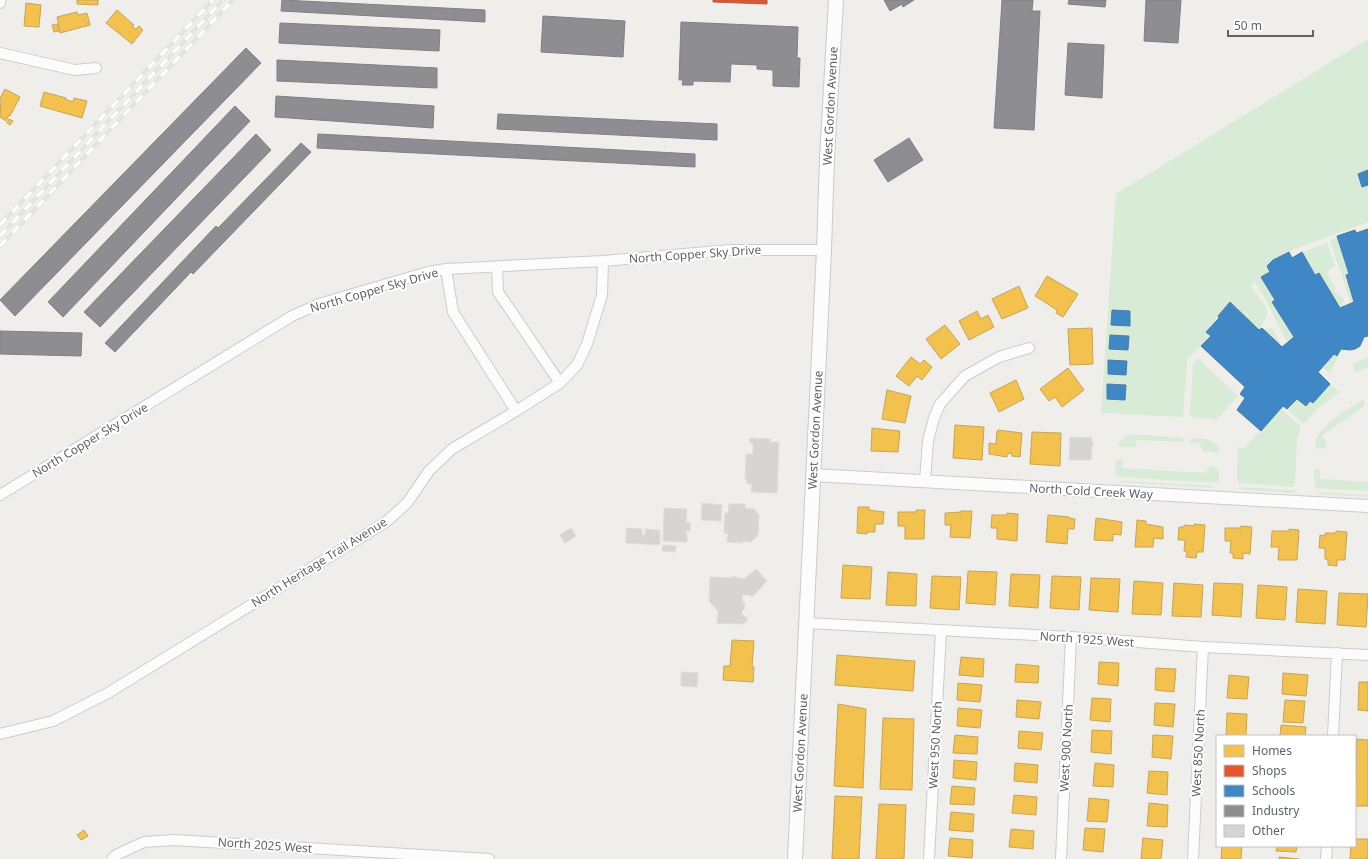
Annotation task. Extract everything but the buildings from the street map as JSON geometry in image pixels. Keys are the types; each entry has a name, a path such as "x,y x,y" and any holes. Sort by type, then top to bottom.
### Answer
{"main road":[{"name":"West Gordon Avenue","path":"795,859 807,623 827,158 836,0"}],"street":[{"path":"0,53 75,70 96,68"},
{"name":"North Copper Sky Drive","path":"0,495 292,316 319,304 428,272 446,270 603,261 730,250 824,250"},
{"name":"North Heritage Trail Avenue","path":"0,734 53,721 108,693 386,522 407,503 429,471 452,449 560,383 577,365 588,344 602,295 603,261"},
{"path":"497,266 498,292 560,383"},
{"path":"446,270 453,312 516,411"},
{"path":"925,481 928,441 934,418 940,404 965,376 999,357 1029,348"},
{"name":"North Cold Creek Way","path":"813,475 1368,506"},
{"name":"North 1925 West","path":"807,623 1071,637 1203,647 1368,655"},
{"name":"West 950 North","path":"929,859 941,631"},
{"name":"West 900 North","path":"1061,859 1071,637"},
{"name":"West 850 North","path":"1193,859 1203,647"},
{"path":"1332,735 1337,653"},
{"name":"North 2025 West","path":"114,857 144,842 174,840 489,859"},
{"path":"1326,859 1327,847"}],"green space":[{"path":"1368,39 1368,222 1284,253 1267,266 1270,272 1261,277 1275,300 1272,302 1294,337 1288,343 1255,282 1251,286 1267,308 1266,317 1262,325 1259,330 1230,302 1206,332 1211,336 1187,360 1183,417 1101,413 1116,194"},
{"path":"1337,237 1349,274 1346,275 1354,302 1351,304 1342,272 1339,268 1330,240"},
{"path":"1327,242 1335,266 1329,269 1327,274 1336,288 1334,291 1344,299 1343,305 1347,304 1340,308 1319,273 1315,275 1302,253"},
{"path":"1272,328 1282,347 1263,329"},
{"path":"1334,354 1338,357 1330,372 1321,367"},
{"path":"1368,357 1368,368 1354,372 1353,364"},
{"path":"1198,358 1238,396 1216,420 1193,418 1193,415 1190,415 1193,364"},
{"path":"1330,384 1339,392 1318,408 1303,424 1287,409 1297,399 1305,406 1310,401 1313,403"},
{"path":"1363,400 1365,402 1364,406 1322,436 1327,443 1326,447 1322,449 1316,448 1316,441 1319,434 1325,427 1340,414"},
{"path":"1281,409 1301,427 1297,439 1295,482 1293,487 1239,483 1237,479 1238,446 1243,449"},
{"path":"1132,434 1183,438 1184,440 1183,442 1135,440 1137,447 1118,446 1121,440"},
{"path":"1190,439 1207,439 1214,443 1220,450 1217,453 1203,451 1199,443 1190,443"},
{"path":"1117,460 1123,460 1121,468 1205,473 1211,466 1214,466 1219,471 1219,482 1121,477 1115,474"},
{"path":"1316,469 1320,472 1320,479 1368,482 1368,491 1317,488 1315,487 1314,471"},
{"path":"1120,482 1213,486 1215,487"},
{"path":"1240,487 1293,490 1296,492 1238,489"},
{"path":"1317,492 1368,495 1368,497 1320,494"}],"railway":[{"path":"0,225 213,0"},
{"path":"0,236 223,0"},
{"path":"0,246 233,0"}]}
